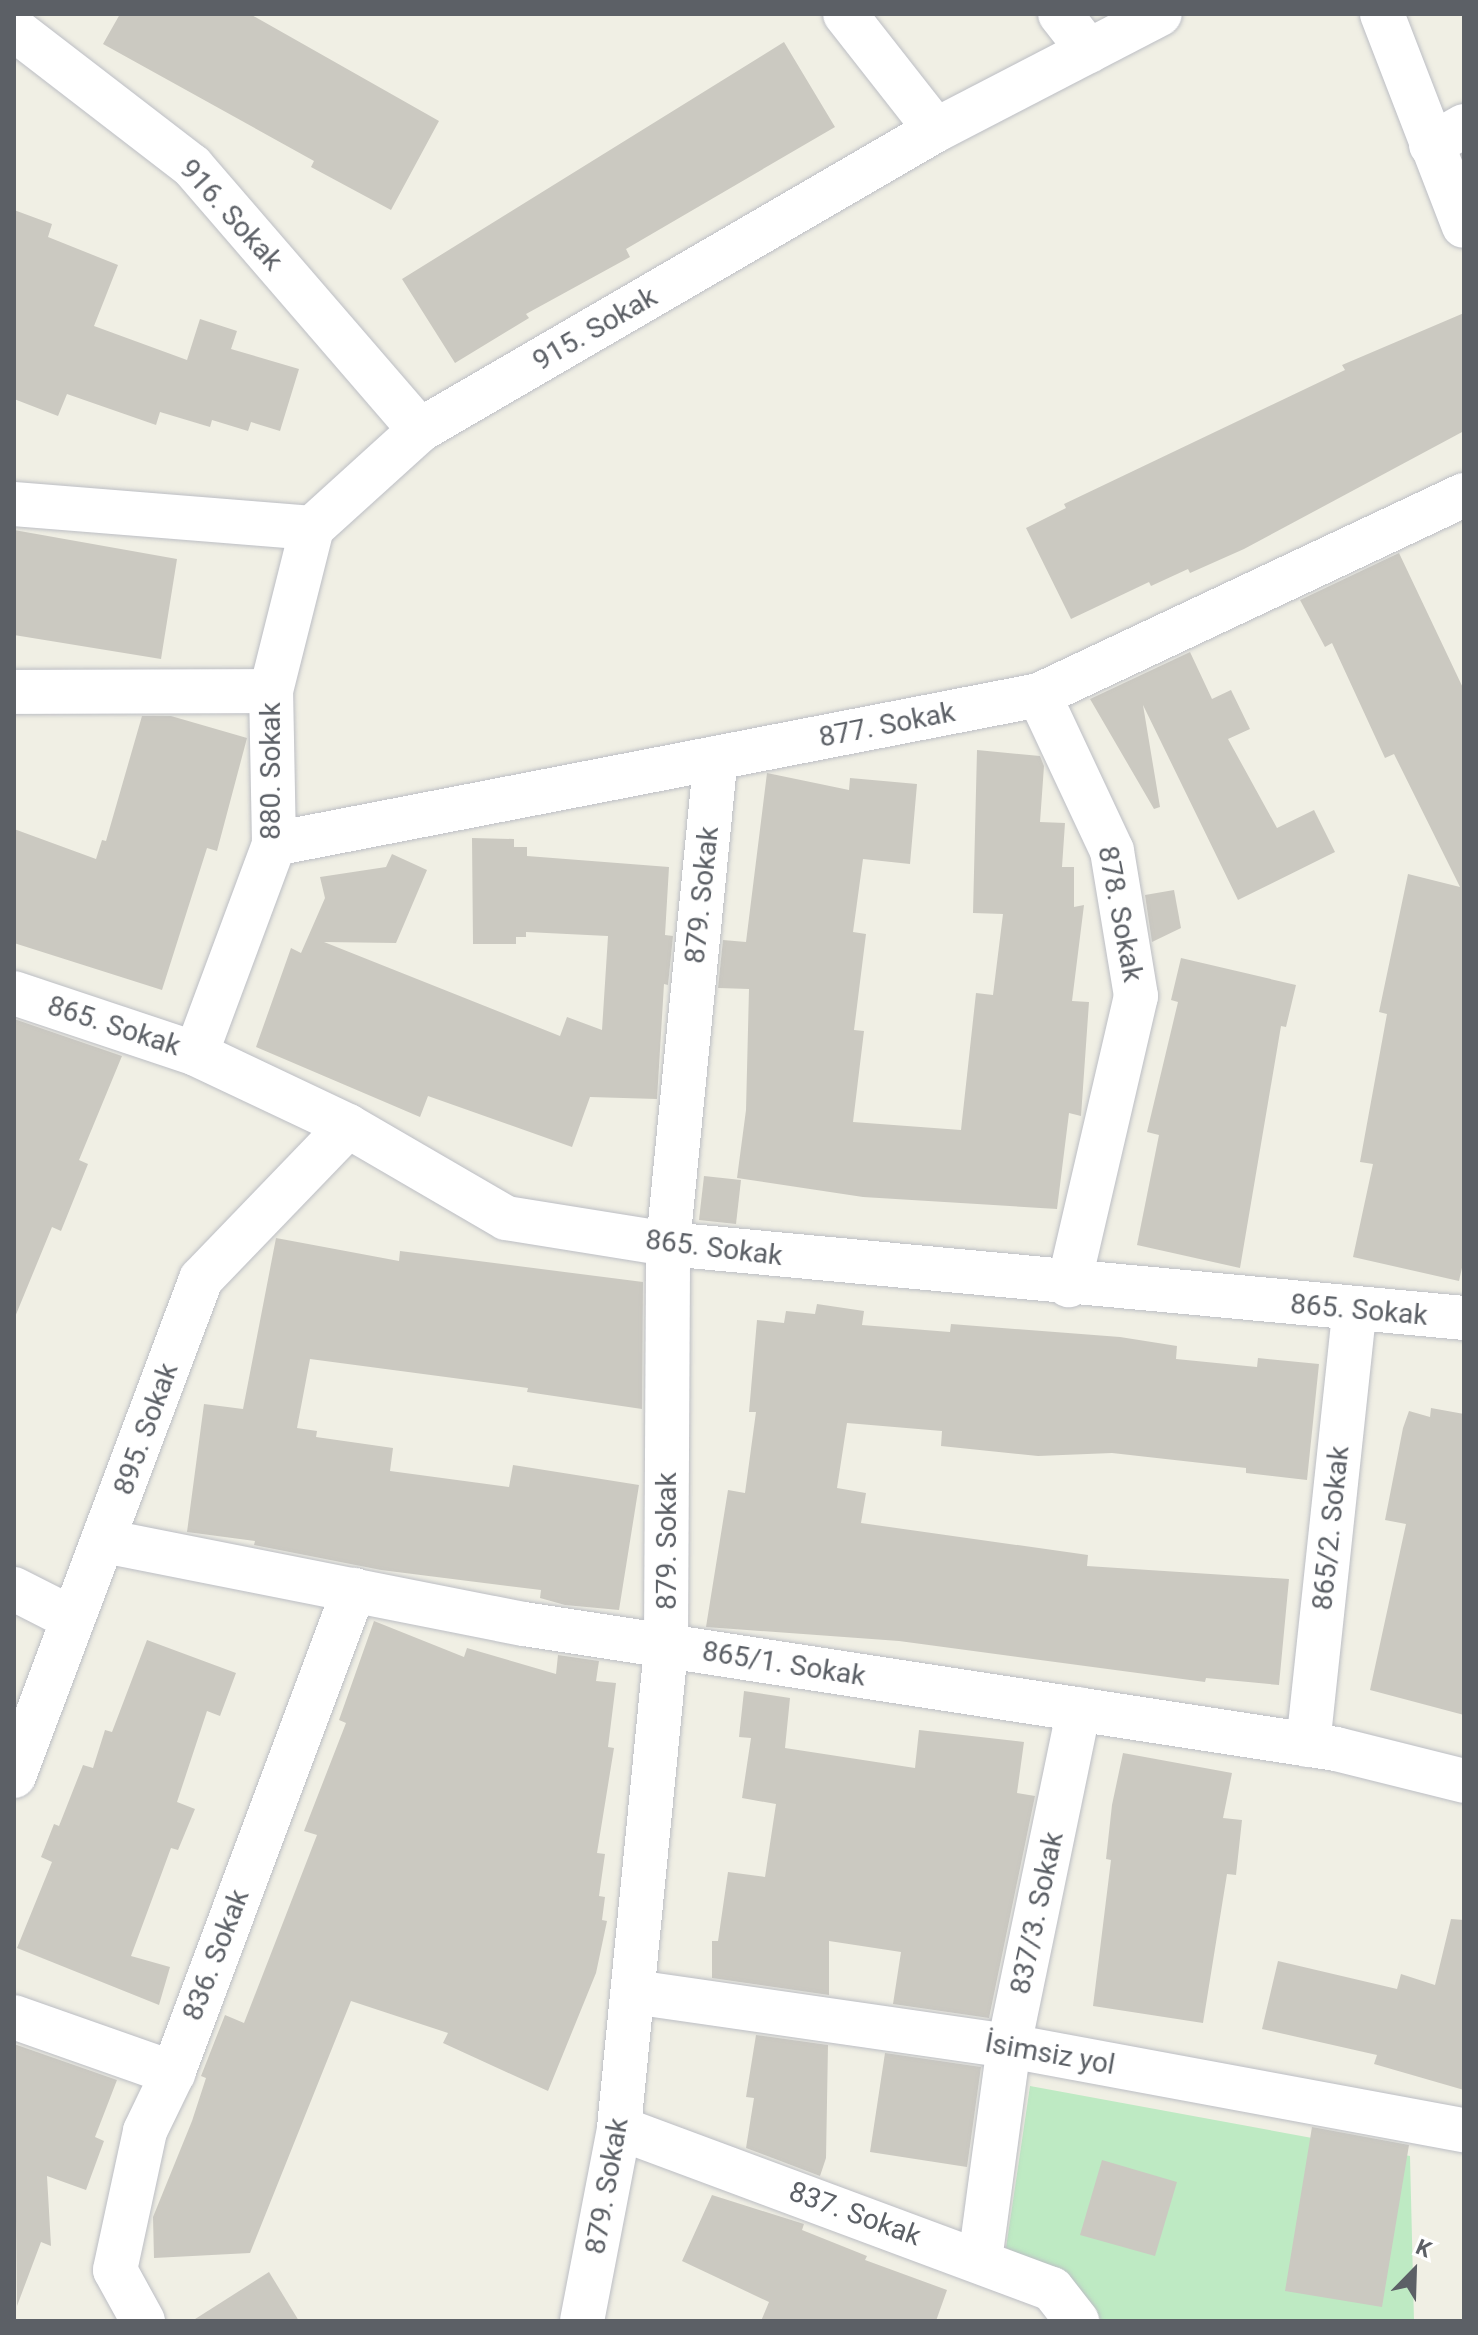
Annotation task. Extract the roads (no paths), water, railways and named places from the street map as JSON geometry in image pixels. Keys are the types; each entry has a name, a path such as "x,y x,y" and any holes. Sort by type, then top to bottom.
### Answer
{"street":[{"path":"845,14 936,130"},
{"path":"1060,14 1089,51"},
{"name":"915. Sokak","path":"312,528 420,430 936,130 1160,14"},
{"path":"1382,14 1448,135 1464,226"},
{"name":"916. Sokak","path":"14,29 192,166 420,430"},
{"name":"877. Sokak","path":"274,844 1039,695 1464,495"},
{"path":"14,504 312,528"},
{"name":"880. Sokak","path":"196,1054 274,844 271,691 312,528"},
{"path":"14,692 271,691"},
{"name":"878. Sokak","path":"1039,695 1112,851 1136,996 1069,1285"},
{"name":"879. Sokak","path":"582,2321 619,2128 666,1646 668,1244 716,758"},
{"name":"865. Sokak","path":"14,993 196,1054 348,1126 506,1218 668,1244 1069,1285 1464,1318"},
{"name":"895. Sokak","path":"14,1776 201,1279 348,1126"},
{"name":"865/2. Sokak","path":"1308,1745 1354,1311"},
{"name":"865/1. Sokak","path":"104,1541 666,1646 1308,1745 1464,1781"},
{"path":"14,1589 73,1619"},
{"name":"836. Sokak","path":"143,2321 115,2270 145,2131 173,2073 354,1590"},
{"name":"837/3. Sokak","path":"980,2260 1009,2046 1079,1709"},
{"name":"İsimsiz yol","path":"634,1992 1009,2046 1464,2130"},
{"path":"14,2017 173,2073"},
{"name":"837. Sokak","path":"619,2128 1052,2289 1077,2321"}]}
